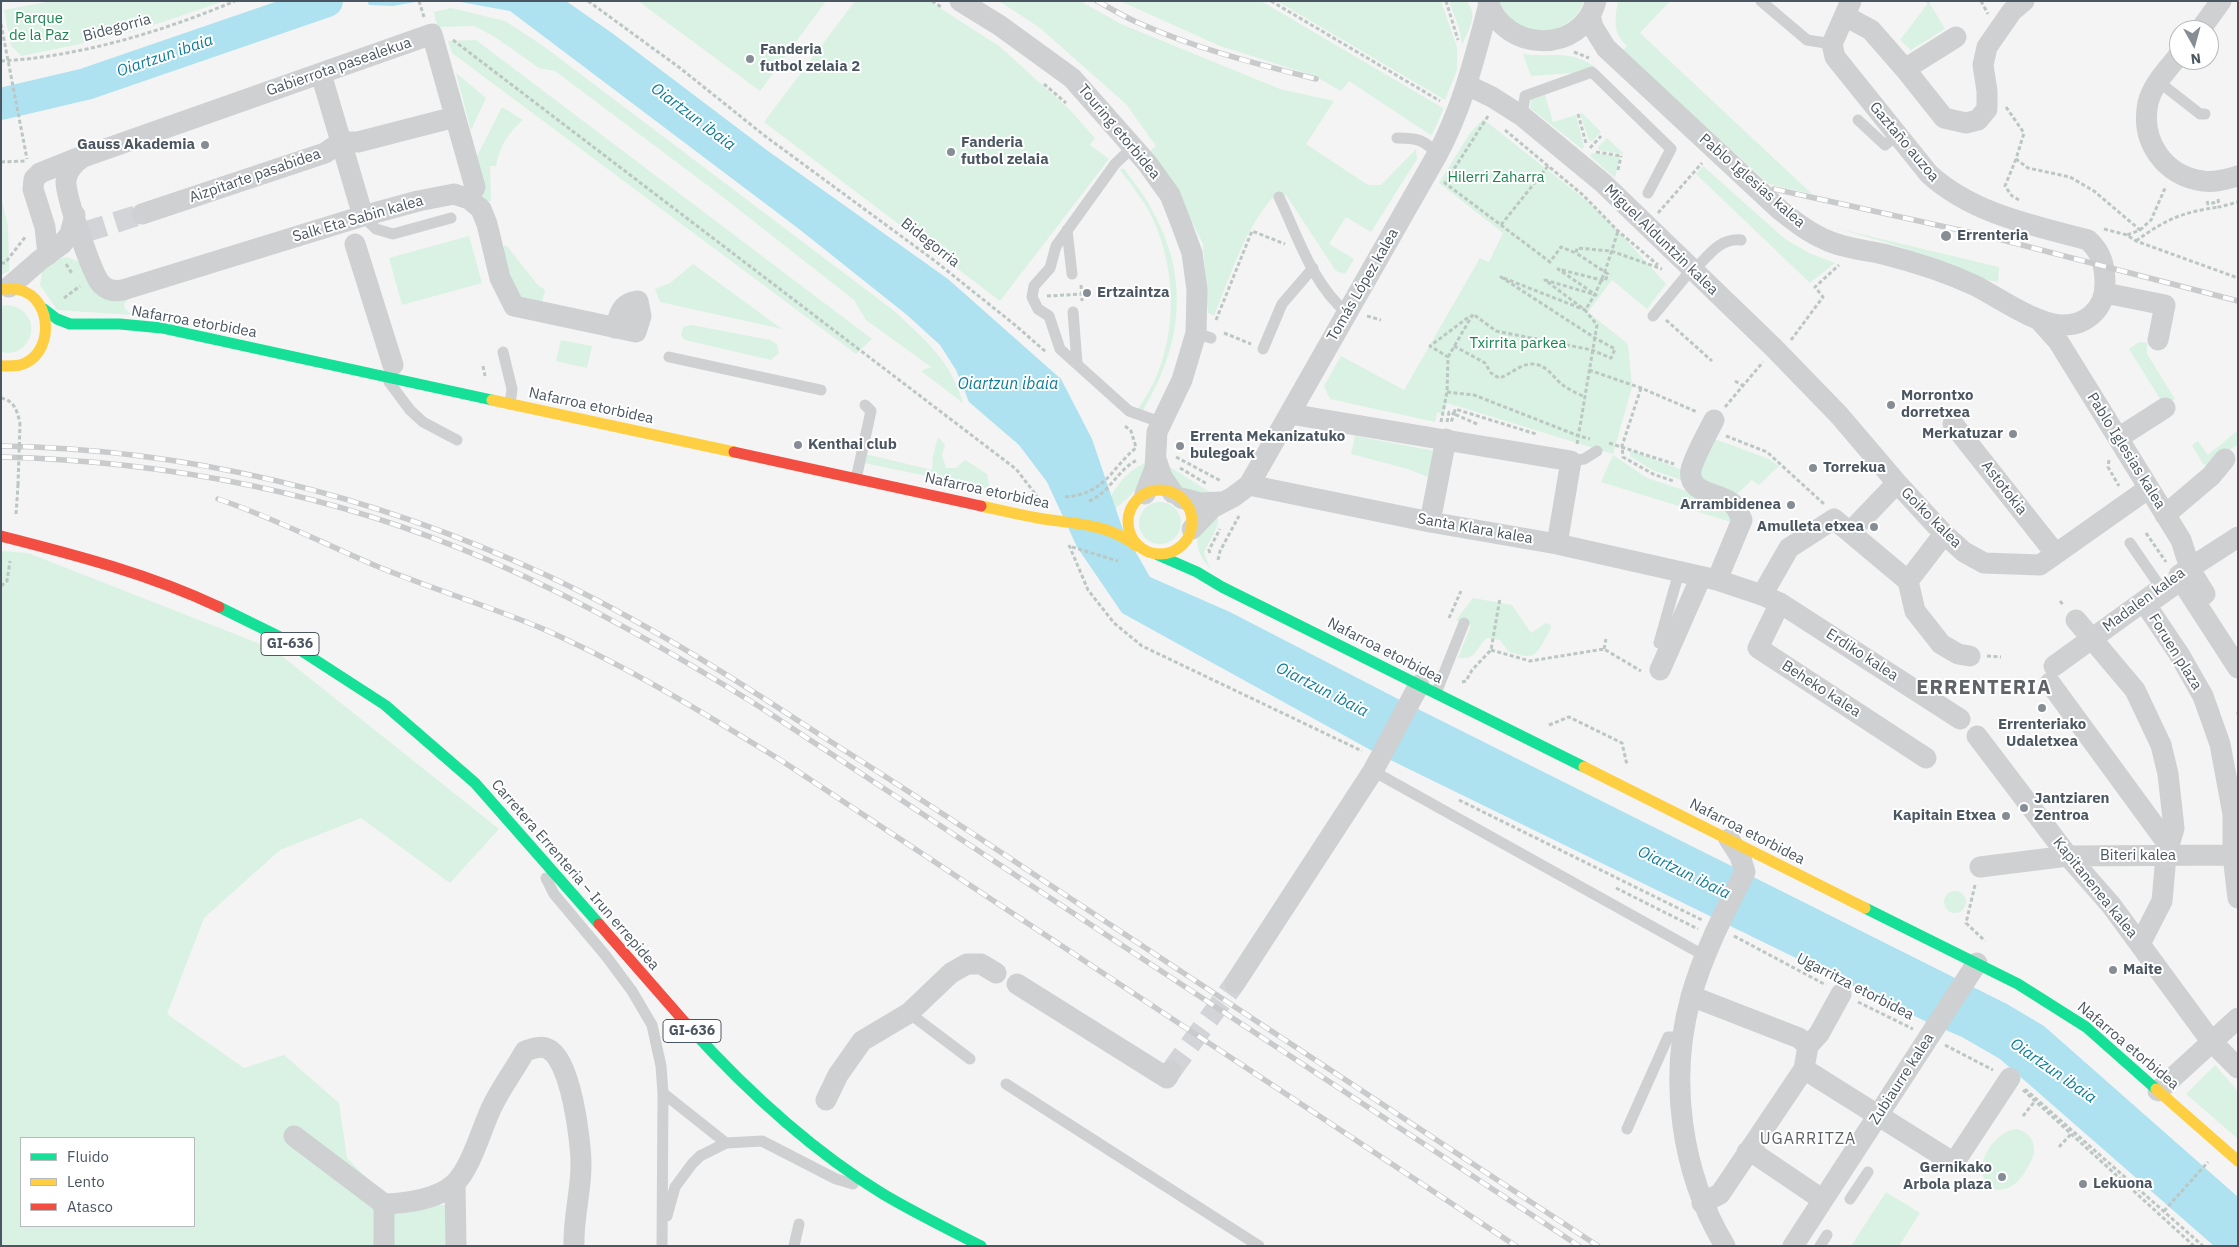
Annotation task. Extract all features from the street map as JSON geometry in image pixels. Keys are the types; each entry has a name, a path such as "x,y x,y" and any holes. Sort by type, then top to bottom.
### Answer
{"main road":[{"name":"Nafarroa etorbidea","path":"5,288 23,290 57,319 70,324 120,324 162,328 389,371 510,404 856,479 1037,518 1092,523 1116,531 1137,546"},
{"path":"39,303 48,323 44,342"},
{"name":"Nafarroa etorbidea","path":"1,366 21,365 33,358 44,342 58,333 83,325"},
{"path":"1159,490 1177,495 1192,515 1191,545 1171,553 1158,555 1147,552 1137,546 1132,539 1128,523 1138,500 1159,490"},
{"name":"Nafarroa etorbidea","path":"1092,523 1113,517 1138,500"},
{"name":"Carretera Errenteria – Irun errepidea","path":"1,536 110,564 185,591 280,637 385,705 474,783 528,841 656,991 725,1067 785,1122 832,1159 882,1193 981,1246"},
{"name":"Nafarroa etorbidea","path":"1191,545 1210,579"},
{"name":"Nafarroa etorbidea","path":"1158,555 1210,579 1422,693 1729,839 2036,994 2070,1016 2238,1161"}],"street":[{"name":"Touring etorbidea","path":"960,1 999,25 1072,78 1134,146 1170,195 1192,252 1197,290 1210,333 1182,380 1153,420 1155,446 1167,458"},
{"path":"1832,44 1848,8 1871,30 1944,118 1966,124 1978,120 1987,110 1983,65 1987,46 2012,12 2024,1"},
{"path":"2207,20 2221,1"},
{"name":"Tomás López kalea","path":"1177,495 1200,503 1224,495 1233,497 1249,485 1290,414 1353,313 1452,127 1468,85 1468,46 1489,3"},
{"path":"1489,3 1494,15 1509,31 1528,40 1548,42 1568,36 1584,23 1593,8"},
{"name":"Pablo Iglesias kalea","path":"1593,8 1593,27 1606,48 1780,210 1801,227 1826,240 1917,262 1947,273 2040,321 2062,325 2084,320 2097,310 2105,293"},
{"name":"Gabierrota pasealekua","path":"39,303 31,283 41,261 45,226 33,188 34,179 40,173 83,156 321,74 429,28 475,187 469,199"},
{"path":"1468,46 1509,31"},
{"path":"1905,69 1956,37"},
{"name":"Gaztaño auzoa","path":"1832,44 1836,57 1847,74 1929,174 1942,187 2001,216 2088,240 2095,247 2102,260 2105,293"},
{"path":"2169,68 2158,82 2148,103 2148,136 2158,157 2179,174 2204,182 2238,176"},
{"path":"321,74 363,216"},
{"name":"Miguel Alduntzin kalea","path":"1468,85 1492,97 1522,116 1603,182 1692,271 1778,352 1838,415"},
{"name":"Aizpitarte pasabidea","path":"142,214 325,153 341,142 358,142 455,117"},
{"path":"83,156 73,165 66,182 92,267"},
{"name":"Salk Eta Sabin kalea","path":"41,261 70,253 92,267 96,278 104,286 120,291 363,216 418,201 454,194 469,199"},
{"path":"469,199 481,209 487,224 500,278 514,306 616,328"},
{"path":"5,288 62,244 70,234 80,227"},
{"path":"355,244 389,371"},
{"path":"2105,293 2165,305 2158,340"},
{"name":"Pablo Iglesias kalea","path":"2040,321 2058,341 2165,515 2211,476 2225,459"},
{"path":"2118,438 2165,408"},
{"path":"1290,414 1571,461 1557,544"},
{"name":"Goiko kalea","path":"1838,415 1897,484 1944,534 1964,552 1984,563 2040,565 2149,488"},
{"name":"Astotokia","path":"1953,424 2055,553"},
{"path":"1660,670 1742,520 1738,510 1731,502 1695,487 1692,482 1691,470 1712,425"},
{"path":"1430,522 1446,439"},
{"name":"Touring etorbidea","path":"1167,458 1162,477 1177,495"},
{"name":"Touring etorbidea","path":"1138,500 1167,458"},
{"path":"1771,599 1789,548 1842,526 1897,484"},
{"name":"Santa Klara kalea","path":"1249,485 1430,522 1557,544 1709,579 1771,599"},
{"name":"Tomás López kalea","path":"1191,545 1204,514 1224,495"},
{"path":"2165,515 2184,546 2176,577 2238,644"},
{"path":"1842,526 1908,581 1915,611 1941,644 1958,654 1970,656"},
{"path":"1908,581 1944,534"},
{"name":"Madalen kalea","path":"2168,851 2052,675 2092,637 2176,577 2238,537"},
{"name":"Foruen plaza","path":"2238,668 2181,580 2146,605 2179,654 2203,696 2220,744 2236,813 2235,855 2238,898"},
{"name":"Erdiko kalea","path":"1771,599 1960,718"},
{"name":"Beheko kalea","path":"1771,599 1758,648 1926,758"},
{"path":"2076,620 2135,690 2161,745 2168,774 2174,828 2168,851 2162,901 2140,944"},
{"path":"1235,983 1422,693"},
{"name":"Kapitanenea kalea","path":"1977,736 2068,856 2111,905 2211,1041 2238,1068"},
{"path":"1724,1246 1702,1203 1691,1170 1680,1080 1682,1037 1691,996 1745,872 1740,856 1729,839"},
{"name":"Biteri kalea","path":"1980,867 2068,856 2168,851 2235,855"},
{"path":"1745,872 1760,868 1782,866"},
{"name":"Zubiaurre kalea","path":"1794,1246 1977,963"},
{"path":"826,1100 838,1075 862,1041 910,1013 951,973 967,964 981,964 996,973"},
{"path":"1017,984 1167,1078 1171,1071"},
{"path":"1702,1203 1720,1194 1804,1069 1808,1046 1819,1034 1841,994"},
{"path":"1691,996 1799,1038 1808,1046"},
{"path":"2158,1091 2238,1018"},
{"path":"456,1246 455,1184 473,1153 490,1110 525,1051 536,1048 548,1048 557,1056 564,1068 570,1088 578,1133 581,1172 574,1246"},
{"path":"1804,1069 1954,1163 2010,1078"},
{"path":"294,1136 384,1204 431,1197 455,1184"},
{"path":"1748,1152 1758,1156 1823,1200"},
{"path":"384,1204 384,1246"}],"lane":[{"path":"1761,1 1807,40 1832,44"},
{"path":"1522,116 1525,96 1592,72 1671,150 1648,193"},
{"path":"2158,82 2200,114 2205,114"},
{"path":"1858,120 1885,146 1897,135"},
{"path":"1397,138 1409,138 1429,144 1437,155"},
{"path":"1134,146 1115,164 1056,246 1050,268 1034,286 1032,297 1038,309 1050,316 1060,349 1129,412 1153,420"},
{"path":"1279,197 1326,292 1335,303 1353,313"},
{"path":"363,216 376,229 392,234 451,218"},
{"path":"1067,230 1072,274"},
{"path":"1658,317 1692,271 1720,244 1730,239 1741,240"},
{"path":"1263,349 1282,304 1313,268"},
{"path":"1074,312 1077,363"},
{"path":"503,352 512,389 510,404"},
{"path":"669,357 822,390"},
{"path":"389,371 410,410 422,422 456,440"},
{"path":"856,479 871,411 865,404"},
{"path":"1571,461 1584,459 1597,446"},
{"path":"2130,543 2176,577"},
{"path":"1659,643 1679,572"},
{"path":"1422,693 1464,623"},
{"path":"1376,765 1716,939"},
{"path":"528,841 554,894 606,956 632,992 652,1025 661,1066 663,1093 662,1241"},
{"path":"910,1013 970,1059"},
{"path":"1627,1129 1668,1037 1682,1037"},
{"path":"1006,1084 1259,1246"},
{"path":"663,1093 726,1143"},
{"path":"662,1241 675,1187 700,1156 726,1143 762,1141 836,1179 882,1193"},
{"path":"1850,1199 1868,1172"},
{"path":"794,1246 798,1224"},
{"path":"1820,1246 1827,1235"}],"path":[{"name":"Bidegorria","path":"1,61 45,57 113,42 171,26 235,1"},
{"path":"419,1 429,28 451,38 1009,463 1043,503"},
{"name":"Bidegorria","path":"588,1 680,68 765,136 935,262 1015,324 1051,357"},
{"path":"1271,1 1448,106"},
{"path":"1446,1 1468,46"},
{"path":"1,24 28,161"},
{"path":"1985,78 2024,133 2005,186 2012,196 2028,202"},
{"path":"1578,114 1588,151"},
{"path":"1482,115 1488,116 1496,122"},
{"path":"1488,116 1445,183 1550,262 1561,247 1576,253 1608,274 1605,281 1558,269 1596,295"},
{"path":"1503,128 1583,195 1618,231 1605,272"},
{"path":"1588,151 1601,136"},
{"path":"1588,151 1622,156"},
{"path":"2016,159 2028,168 2070,177 2094,191 2140,230"},
{"path":"1652,219 1703,163"},
{"path":"1501,225 1548,166"},
{"path":"2168,181 2164,196 2151,220 2140,230 2127,235 2238,278"},
{"path":"2217,194 2219,208"},
{"path":"2136,240 2160,224 2180,215 2219,208 2238,202"},
{"path":"1263,349 1210,333 1252,231 1288,245"},
{"path":"1576,253 1577,248 1611,251 1662,269"},
{"path":"1729,401 1742,385 1778,352 1823,297 1815,287 1841,263"},
{"path":"1473,314 1496,331 1592,350 1611,358 1615,348 1595,338 1501,277 1585,310"},
{"path":"1579,436 1597,325 1585,310 1545,280 1596,295"},
{"path":"1585,310 1596,295 1602,280"},
{"path":"1081,284 1082,303"},
{"path":"1054,295 1082,294"},
{"path":"1353,313 1381,320"},
{"path":"1443,411 1447,392 1448,357 1473,314"},
{"path":"1448,357 1430,346 1473,314"},
{"path":"1658,317 1712,361"},
{"path":"1454,346 1485,363 1491,373 1499,378 1508,376 1518,367 1532,364 1548,369 1564,386 1585,397"},
{"path":"1589,370 1642,388 1767,452 1830,510 1842,526"},
{"path":"1735,381 1742,385"},
{"path":"1642,388 1622,446 1623,457 1653,474 1695,487"},
{"path":"1447,392 1474,395 1579,436 1597,446"},
{"path":"1,398 8,400 17,409 20,423 16,514"},
{"path":"1058,497 1082,496 1098,488 1136,448 1143,446 1143,426 1153,420"},
{"path":"1082,503 1098,498 1131,463 1140,459 1130,431 1123,424"},
{"path":"1605,442 1622,446 1681,467"},
{"path":"1167,458 1174,456 1224,495 1240,514 1220,552 1218,560 1223,567"},
{"path":"1167,458 1224,495"},
{"path":"2146,533 2176,577"},
{"path":"1064,539 1072,548 1088,590 1114,623 1142,646 1376,765"},
{"path":"1072,548 1123,563"},
{"path":"1,586 7,581 11,555"},
{"path":"1452,608 1461,592"},
{"path":"1455,684 1466,681 1472,670 1491,650 1500,598"},
{"path":"1604,649 1606,639"},
{"path":"1491,650 1530,661 1604,649 1656,680 1660,670"},
{"name":"Ugarritza etorbidea","path":"1458,800 1656,900 1716,939 1841,994 1929,1036 2019,1083 2194,1246"},
{"path":"1980,867 1966,923 1988,945"},
{"name":"Ugarritza etorbidea","path":"2010,1078 2072,1134 2165,1210 2203,1246"},
{"path":"2023,1116 2035,1102"},
{"path":"2059,1147 2072,1134"},
{"path":"2165,1210 2208,1162"}],"green space":[{"name":"Parque de la Paz","path":"52,1 224,1 160,23 99,40 21,56 11,46 4,10"},
{"name":"Fanderia futbol zelaia 2","path":"638,1 826,1 760,91"},
{"name":"Fanderia futbol zelaia","path":"855,1 929,1 999,46 1070,110 1095,138 1090,145 1109,159 1000,301 764,122"},
{"path":"999,1 1080,1 1121,24 1280,89 1334,101 1306,144 1368,185 1381,185 1416,149 1417,159 1371,232 1346,217 1329,244 1354,259 1345,274 1336,271 1286,195 1276,194 1265,207 1247,236 1214,316 1208,313 1203,244 1181,200 1149,152 1156,146 1126,104 1040,28"},
{"path":"1120,1 1261,1 1443,108 1443,110 1432,135 1429,134 1349,81 1341,91 1315,76 1220,46"},
{"path":"1277,1 1441,1 1457,47 1457,70 1445,100"},
{"path":"1449,1 1467,2 1472,13 1471,23 1462,45 1459,28"},
{"path":"1499,1 1584,1 1573,19 1565,25 1545,31 1535,31 1516,23 1506,13"},
{"path":"1618,1 1670,1 1640,33 1812,194 1769,184 1623,51 1627,46 1617,31 1616,14"},
{"path":"1929,2 1945,29 1911,50 1900,40"},
{"path":"451,8 505,21 542,45 893,310 926,341 944,362 958,388 963,403 921,371 931,367 866,320 854,300 715,191 555,71 539,68 495,37 474,26 437,27 434,12"},
{"path":"476,40 872,339 856,354 452,53 448,41"},
{"path":"1523,54 1567,56 1594,66 1573,73 1531,76"},
{"path":"456,73 486,98 471,130"},
{"path":"1545,95 1553,122 1576,115 1584,147 1582,149 1530,108 1531,100"},
{"path":"502,107 523,120 505,141 496,166 490,166 491,201 485,202 475,160"},
{"path":"1582,113 1601,132 1592,141 1589,140 1580,114"},
{"name":"Txirrita parkea","path":"1483,119 1587,201 1618,231 1666,284 1647,309 1612,280 1588,312 1628,344 1632,387 1613,454 1447,403 1444,414 1437,412 1435,422 1330,399 1324,386 1341,356 1404,390 1480,258 1489,262 1503,233 1439,183 1470,133"},
{"path":"1607,138 1623,154 1599,150 1598,147"},
{"path":"1592,153 1620,157 1615,178 1590,156"},
{"path":"1703,166 1785,239 1809,253 1835,263 1810,283 1696,174"},
{"path":"1123,168 1144,197 1160,226 1171,256 1176,286 1176,317 1170,348 1159,380 1142,412 1136,412 1154,382 1169,333 1171,292 1165,252 1159,233 1144,203 1120,170"},
{"path":"1,197 8,226 9,271 1,275"},
{"path":"1831,227 1999,267 1998,282 1984,279 1952,264 1916,252"},
{"path":"469,236 482,283 402,305 389,258"},
{"path":"506,245 537,284 545,290 542,303 516,297 500,249"},
{"path":"67,257 80,262 130,297 124,304 125,309 132,315 57,310 40,285 42,272 57,259"},
{"path":"693,264 782,329 660,302 655,289 670,283"},
{"path":"1,306 18,308 26,314 31,323 28,341 22,348 13,352 1,352"},
{"path":"692,325 770,340 777,344 779,353 771,360 685,340 681,335 683,327"},
{"path":"561,340 592,346 587,368 556,361"},
{"path":"2139,342 2147,343 2147,354 2175,399 2168,404 2162,402 2129,349"},
{"path":"2238,430 2238,444 2209,466 2203,464 2192,445 2198,441 2208,455"},
{"path":"1355,436 1435,451 1428,477 1408,469 1351,454"},
{"path":"938,437 945,445 942,455 946,468 956,468 965,460 987,474 990,489 864,463 865,454 932,470 933,456"},
{"path":"1712,438 1769,459 1779,466 1759,485 1752,480 1737,494 1696,482"},
{"path":"1633,451 1687,472 1681,480 1652,470 1630,456 1630,452"},
{"path":"1613,455 1647,478 1729,505 1734,523 1601,482"},
{"path":"1146,463 1142,483 1112,511 1112,495 1114,491 1132,471"},
{"path":"1165,464 1213,494 1198,495 1177,486"},
{"path":"1164,502 1172,505 1178,511 1181,523 1178,535 1172,541 1156,544 1148,541 1142,535 1139,519 1142,511 1148,505"},
{"path":"1217,514 1218,523 1204,553 1210,568 1201,556 1197,541 1201,529"},
{"path":"1,551 28,553 273,649 499,829 450,883 361,818 280,850 204,918 167,1014 244,1068 284,1055 339,1103 347,1158 390,1202 445,1205 448,1246 1,1246"},
{"path":"1473,598 1512,605 1531,633 1546,623 1551,625 1550,631 1538,651 1531,656 1516,654 1509,652 1500,640 1487,638 1473,655 1458,658 1471,625 1456,620"},
{"path":"1951,891 1959,891 1966,898 1966,906 1959,913 1951,913 1944,906 1944,898"},
{"path":"2215,1065 2238,1091 2238,1139 2186,1094"},
{"path":"2016,1129 2030,1137 2034,1154 2024,1174 2014,1185 2001,1190 1993,1189 1986,1181 1982,1172 1986,1153 1999,1137"},
{"path":"1886,1192 1920,1213 1899,1246 1851,1246"}],"water":[{"path":"367,1 421,1 393,6 369,5"},
{"name":"Oiartzun ibaia","path":"455,1 566,1 612,33 768,151 948,279 1061,379 1092,439 1123,530 1150,577 1230,612 1402,701 2007,1004 2044,1026 2238,1197 2238,1246 2214,1246 2000,1059 1962,1037 1929,1023 1376,753 1122,613 1077,547 1047,482 1019,445 969,402 956,370 940,345 907,315 799,229 510,11"}],"waterway":[{"name":"Oiartzun ibaia","path":"1,104 86,84 327,1"}],"tunnel":[{"path":"85,232 142,214"},
{"path":"1171,1071 1235,983"}],"railway":[{"path":"1097,1 1135,22 1184,41 1249,62 1316,79"},
{"path":"1774,189 1991,237 2238,301"},
{"path":"1,446 72,449 142,456 212,467 281,482 349,500 415,522 481,547 581,592 716,668 953,820 1598,1246"},
{"path":"1,457 64,460 188,474 250,485 311,499 430,537 488,560 593,610 760,707 1579,1246"},
{"path":"218,499 277,522 395,573 541,628 664,690 782,761 1516,1246"}],"traffic: fast":[{"path":"44,309 57,319 70,324 120,324 162,328 492,400"},
{"path":"1158,555 1197,572 1222,587 1584,767"},
{"path":"219,607 280,637 385,705 475,783 599,924"},
{"path":"1865,908 2018,984 2086,1027 2156,1089"},
{"path":"689,1027 756,1096 830,1158 883,1194 981,1246"}],"traffic: slow":[{"path":"1,289 18,289 31,295 39,304 44,315 46,328 44,340 39,351 31,360 20,365 1,366"},
{"path":"492,400 734,452"},
{"path":"1154,490 1166,490 1183,499 1190,510 1192,522 1190,534 1183,545 1166,554 1154,554 1142,549 1133,540 1128,528 1128,516 1133,504 1142,495 1154,490"},
{"path":"981,506 1031,517 1101,528 1113,532 1137,546"},
{"path":"1584,767 1865,908"},
{"path":"2156,1089 2238,1161"}],"traffic: jam":[{"path":"734,452 981,506"},
{"path":"1,536 139,575 219,607"},
{"path":"599,924 689,1027"}],"place":[{"name":"Fanderia futbol zelaia 2","path":"750,59"},
{"name":"Gauss Akademia","path":"205,145"},
{"name":"Fanderia futbol zelaia","path":"951,152"},
{"name":"Errenteria","path":"1946,236"},
{"name":"Ertzaintza","path":"1087,293"},
{"name":"Morrontxo dorretxea","path":"1891,405"},
{"name":"Merkatuzar","path":"2013,434"},
{"name":"Kenthai club","path":"798,445"},
{"name":"Errenta Mekanizatuko bulegoak","path":"1180,446"},
{"name":"Torrekua","path":"1813,468"},
{"name":"Arrambidenea","path":"1791,505"},
{"name":"Amulleta etxea","path":"1874,527"},
{"name":"Errenteriako Udaletxea","path":"2042,708"},
{"name":"Jantziaren Zentroa","path":"2024,808"},
{"name":"Kapitain Etxea","path":"2006,816"},
{"name":"Maite","path":"2113,970"},
{"name":"Gernikako Arbola plaza","path":"2002,1177"},
{"name":"Lekuona","path":"2083,1184"}],"district":[{"name":"ERRENTERIA","path":"1984,688"},
{"name":"UGARRITZA","path":"1808,1139"}],"park label":[{"name":"Hilerri Zaharra","path":"1496,178"}]}
